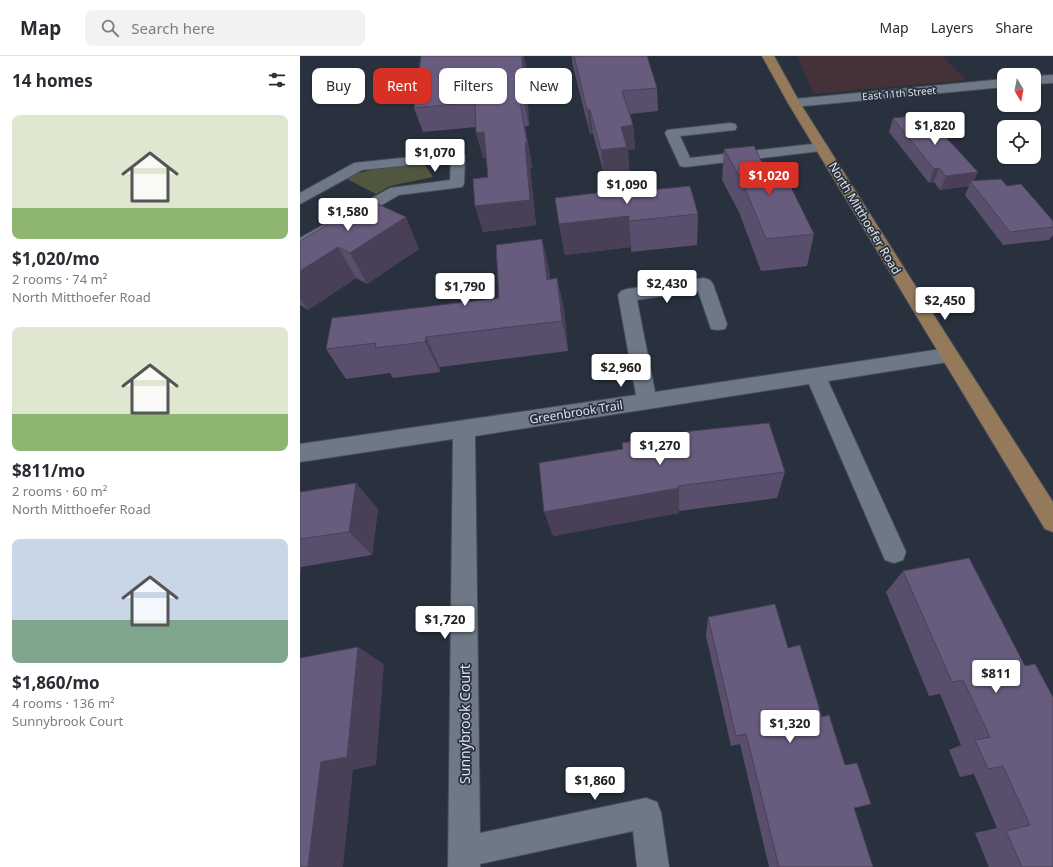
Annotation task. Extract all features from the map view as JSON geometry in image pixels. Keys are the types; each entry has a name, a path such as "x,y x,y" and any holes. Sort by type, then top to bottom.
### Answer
{"main road":[{"name":"North Mitthoefer Road","path":"768,56 794,103 948,355 1053,522"}],"street":[{"path":"1041,79 1053,78"},
{"name":"East 11th Street","path":"794,103 997,84"},
{"path":"730,127 672,133 685,163 821,147"},
{"path":"300,199 358,166 458,156 457,184 395,191 300,245"},
{"path":"647,401 627,295 704,284 718,324"},
{"name":"Greenbrook Trail","path":"300,453 948,355"},
{"path":"815,375 894,552"},
{"name":"Sunnybrook Court","path":"464,428 464,860 646,812 653,867"}],"shaded area":[{"path":"798,56 943,56 967,80 813,94"}],"green space":[{"path":"408,161 425,165 433,177 390,186 376,194 347,179 351,175"}],"building":[{"path":"421,56 522,56 523,68 515,68 515,104 520,104 527,143 525,143 530,200 475,206 473,179 488,177 484,132 476,133 475,104 507,104 507,68 439,68 439,104 455,104 414,108 415,104 431,104 431,68 419,68"},
{"path":"574,56 647,56 657,88 622,91 633,125 621,127 627,147 601,150 590,110 587,110"},
{"path":"925,115 978,172 946,176 939,168 934,169 893,118"},
{"path":"754,146 769,177 785,175 814,234 766,239 742,181 724,149"},
{"path":"1001,179 1007,186 1021,184 1053,221 1053,227 1010,232 970,181"},
{"path":"690,186 698,214 629,221 629,216 559,224 555,198 622,190 622,193"},
{"path":"369,200 406,217 350,253 338,247 300,271 300,241"},
{"path":"542,239 547,280 557,278 562,321 426,337 425,342 375,348 376,343 326,349 332,318 499,298 496,245"},
{"path":"769,423 785,472 678,486 679,488 544,512 539,463 623,449 622,443 692,431"},
{"path":"356,483 349,532 300,539 300,492"},
{"path":"969,558 1025,666 1035,664 1053,697 1053,867 1022,867 1006,831 1030,825 1003,766 988,769 975,740 990,737 963,680 952,682 903,571"},
{"path":"775,604 788,648 800,645 822,717 829,715 845,765 857,763 871,804 854,808 873,867 779,867 746,734 736,736 708,617"},
{"path":"358,647 347,757 321,762 308,867 300,867 300,658"}]}
